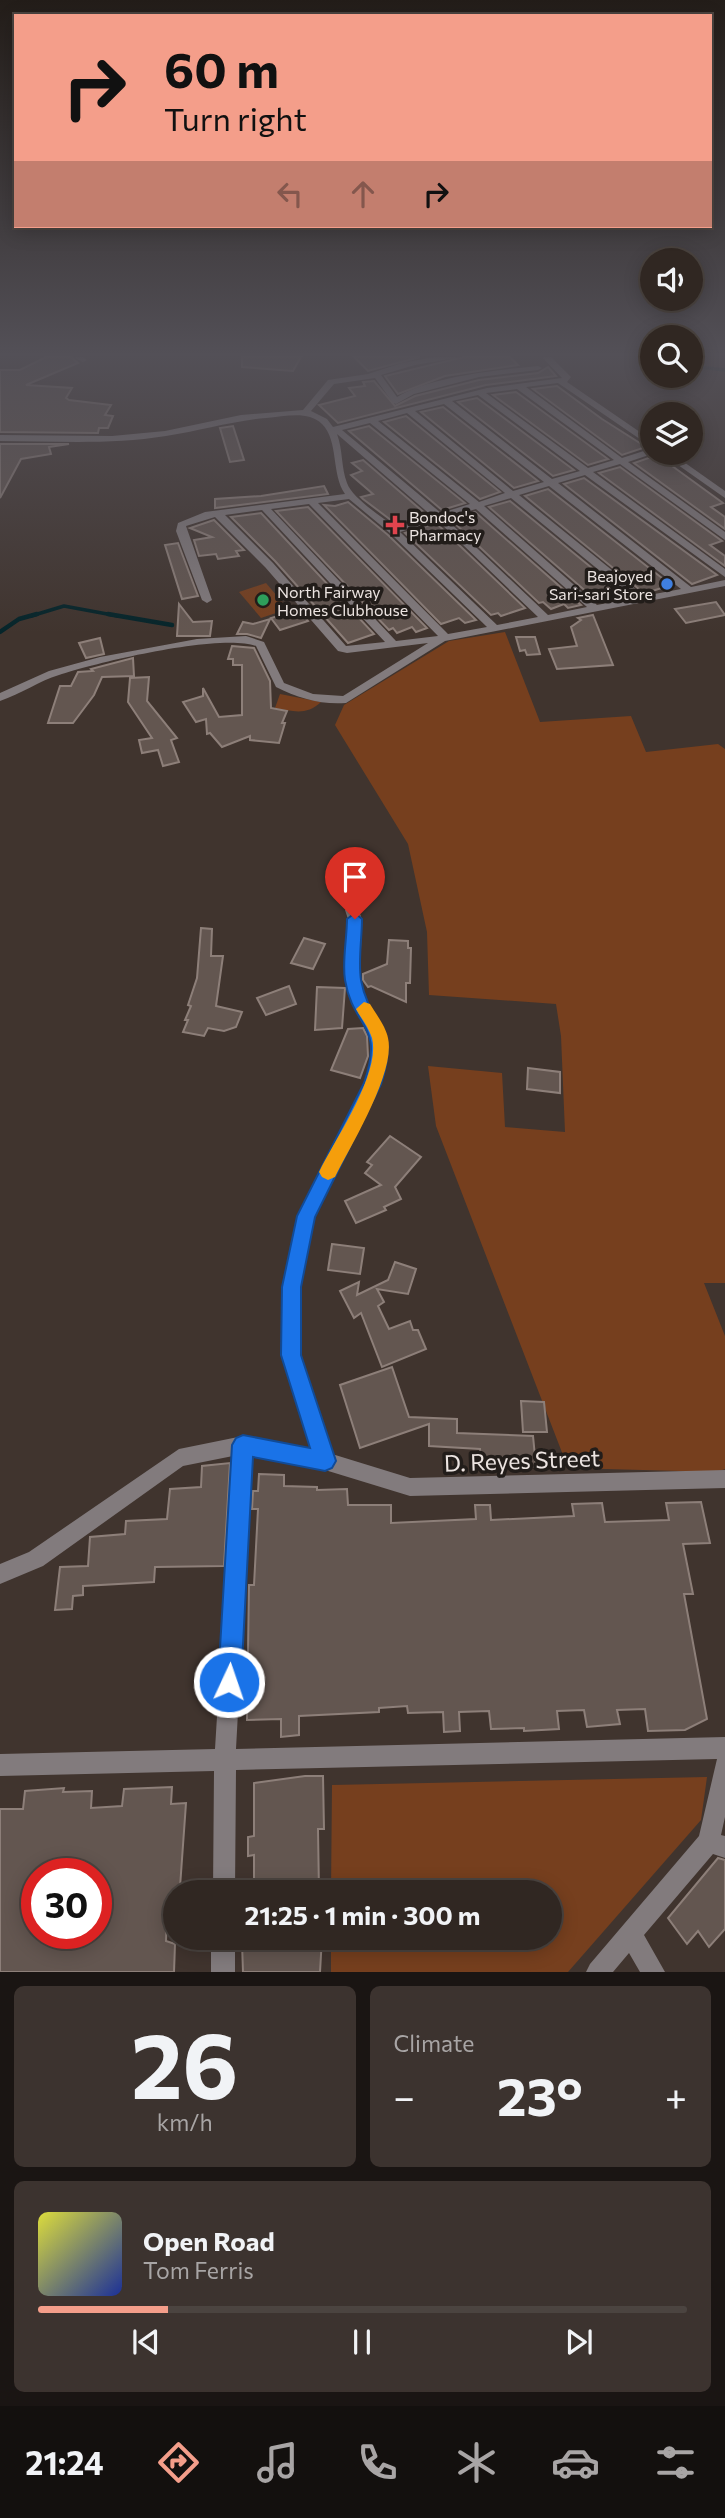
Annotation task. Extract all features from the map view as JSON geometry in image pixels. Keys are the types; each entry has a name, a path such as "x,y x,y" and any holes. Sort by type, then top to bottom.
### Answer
{"street":[{"path":"337,449 342,483 351,496 393,531 493,627"},
{"path":"357,449 438,516 546,619"},
{"path":"408,449 477,505 595,609"},
{"path":"456,449 641,599"},
{"path":"508,449 690,590"},
{"path":"556,449 725,574"},
{"path":"606,449 725,537"},
{"path":"393,531 640,455"},
{"path":"682,465 725,495"},
{"path":"207,600 181,525 205,515 351,496"},
{"path":"312,502 446,638"},
{"path":"265,508 392,643"},
{"path":"219,514 269,565 342,649 354,650 446,638 725,583"},
{"path":"0,697 53,673 100,660 197,642 246,639 260,644 280,685 300,693 346,699 446,638"},
{"path":"325,1461 291,1355 292,1287 306,1216 373,1084 380,1061 380,1037 361,1003 353,979 355,919 352,910"},
{"path":"0,1574 36,1559 179,1458 243,1445 225,1761 224,1880"},
{"name":"D. Reyes Street","path":"243,1445 325,1461 410,1487 725,1479"},
{"path":"0,1765 725,1748"},
{"path":"598,1972 717,1844 725,1765"},
{"path":"631,1934 653,1972"},
{"path":"223,1950 223,1972"}],"shaded area":[{"name":"North Fairway Homes Clubhouse","path":"266,583 288,609 261,618 239,592"},
{"path":"505,632 540,722 631,716 646,752 718,744 725,749 725,1283 704,1283 725,1336 725,1469 717,1472 568,1468 436,1126 428,1066 502,1073 505,1127 565,1132 561,1036 556,1004 429,995 427,932 408,844 335,725 344,705 449,641"},
{"path":"280,694 321,702 305,711 275,708"},
{"path":"707,1777 701,1820 568,1972 331,1972 331,1950 562,1950 562,1880 331,1880 332,1785"}],"building":[{"path":"0,449 50,449 51,454 21,459 0,498"},
{"path":"226,449 240,449 244,460 230,462"},
{"path":"370,449 398,449 465,503 442,510"},
{"path":"418,449 447,449 500,492 480,499"},
{"path":"466,449 497,449 538,481 514,488"},
{"path":"518,449 546,449 574,470 553,476"},
{"path":"566,449 594,449 608,459 588,465"},
{"path":"614,449 640,449 622,455"},
{"path":"363,460 427,515 396,524 363,499 361,497 373,494 351,475 362,471 352,463"},
{"path":"640,461 640,465 671,465 723,503 711,507 725,517 725,529 634,463"},
{"path":"620,467 722,541 710,545 725,556 725,566 599,473"},
{"path":"584,478 717,575 692,584 564,484"},
{"path":"324,486 328,494 215,508 215,499 261,496"},
{"path":"548,489 671,585 646,593 640,590 525,496"},
{"path":"510,501 625,595 598,602 489,507"},
{"path":"348,502 388,535 476,620 465,623 459,618 441,624 324,505 335,506"},
{"path":"308,507 427,628 416,632 412,627 397,633 393,628 389,630 276,511"},
{"path":"475,512 581,605 568,608 564,604 551,609 543,602 539,603 450,519"},
{"path":"261,513 374,634 348,643 275,561 231,517"},
{"path":"214,520 244,550 236,551 239,556 218,559 216,554 199,556 194,540 212,537 190,528"},
{"path":"436,523 525,608 501,616 498,613 491,615 405,533"},
{"path":"178,543 198,596 182,599 165,545"},
{"path":"716,602 725,615 686,623 675,609"},
{"path":"179,604 193,622 212,621 210,636 177,636"},
{"path":"299,610 308,621 280,630 271,618"},
{"path":"593,615 613,665 557,669 549,649 577,646 571,627 581,620 578,618"},
{"path":"270,619 261,638 237,634 243,622 253,624"},
{"path":"516,637 535,637 540,654 527,655 525,650 520,651"},
{"path":"100,638 104,654 86,658 79,643"},
{"path":"232,646 254,648 270,681 271,708 287,711 279,743 250,740 250,736 222,747 210,733 207,734 206,719 196,722 183,702 203,696 203,688 219,717 242,715 242,665 233,665 233,659 228,659"},
{"path":"133,658 134,676 102,677 94,695 73,723 48,723 60,686 71,686 78,672 93,671 91,669"},
{"path":"149,677 147,701 177,738 171,740 179,762 163,766 158,750 142,753 139,740 152,738 128,702 130,678"},
{"path":"201,928 212,929 211,956 223,956 216,1006 242,1012 236,1027 224,1031 208,1028 204,1036 183,1032 197,978"},
{"path":"304,938 325,944 313,969 291,963"},
{"path":"389,940 408,941 408,948 411,948 410,983 406,983 406,1002 368,987 363,980 363,974 387,964"},
{"path":"289,986 296,1004 266,1015 257,998"},
{"path":"317,987 345,988 342,1028 315,1030"},
{"path":"363,1028 367,1036 368,1056 360,1078 331,1070 348,1029"},
{"path":"528,1068 560,1072 560,1093 527,1089"},
{"path":"390,1136 421,1157 395,1187 401,1199 384,1207 386,1210 356,1223 345,1201 381,1185 365,1173 372,1165 367,1162"},
{"path":"332,1244 364,1248 360,1274 328,1270"},
{"path":"395,1262 416,1269 408,1294 377,1289 384,1302 378,1306 389,1329 410,1321 413,1330 418,1330 426,1349 382,1367 361,1313 354,1318 340,1291 359,1282 357,1295 388,1280"},
{"path":"392,1367 409,1417 457,1419 457,1433 533,1436 536,1467 481,1465 480,1449 429,1446 429,1424 360,1448 340,1385"},
{"path":"521,1401 544,1402 547,1432 523,1432"},
{"path":"230,1463 224,1566 155,1567 154,1582 83,1586 83,1595 73,1596 72,1609 55,1610 60,1567 88,1566 90,1537 125,1534 126,1521 167,1519 170,1489 201,1487 202,1466"},
{"path":"259,1474 284,1475 284,1486 317,1487 317,1490 347,1489 348,1505 391,1505 391,1523 476,1519 475,1505 490,1505 491,1520 574,1516 572,1504 602,1503 605,1522 669,1520 666,1503 701,1502 710,1543 683,1544 693,1594 684,1594 707,1719 685,1730 648,1731 645,1709 617,1710 620,1724 587,1727 584,1710 557,1711 559,1729 524,1731 524,1728 491,1729 489,1711 459,1712 460,1731 444,1732 443,1712 408,1713 407,1706 379,1708 379,1712 299,1716 299,1735 281,1737 281,1719 247,1720 249,1585 254,1585 258,1509 252,1509 253,1491 258,1491"},
{"path":"323,1776 324,1829 318,1829 319,1880 254,1880 254,1855 248,1856 248,1837 254,1836 254,1783"},
{"path":"172,1787 171,1804 186,1803 180,1880 163,1880 163,1950 175,1950 174,1972 0,1972 0,1809 23,1809 25,1791 64,1788 63,1792 92,1791 91,1808 122,1806 124,1789"},
{"path":"718,1858 725,1860 725,1929 709,1947 698,1931 687,1944 668,1918"},
{"path":"242,1950 321,1950 320,1972 243,1972"}],"waterway":[{"path":"31,616 64,606 118,616"},
{"path":"0,632 19,619 37,614"},
{"path":"108,614 172,625"}],"slow traffic":[{"path":"328,1172 373,1084 380,1061 380,1037 364,1009"}],"place":[{"name":"Bondoc's Pharmacy","path":"395,525"},
{"name":"Beajoyed Sari-sari Store","path":"667,584"},
{"name":"North Fairway Homes Clubhouse","path":"263,600"}],"route":[{"path":"229,1682 243,1445 325,1461 291,1355 292,1287 306,1216 373,1084 380,1061 380,1037 361,1003 353,979 355,919"}]}
